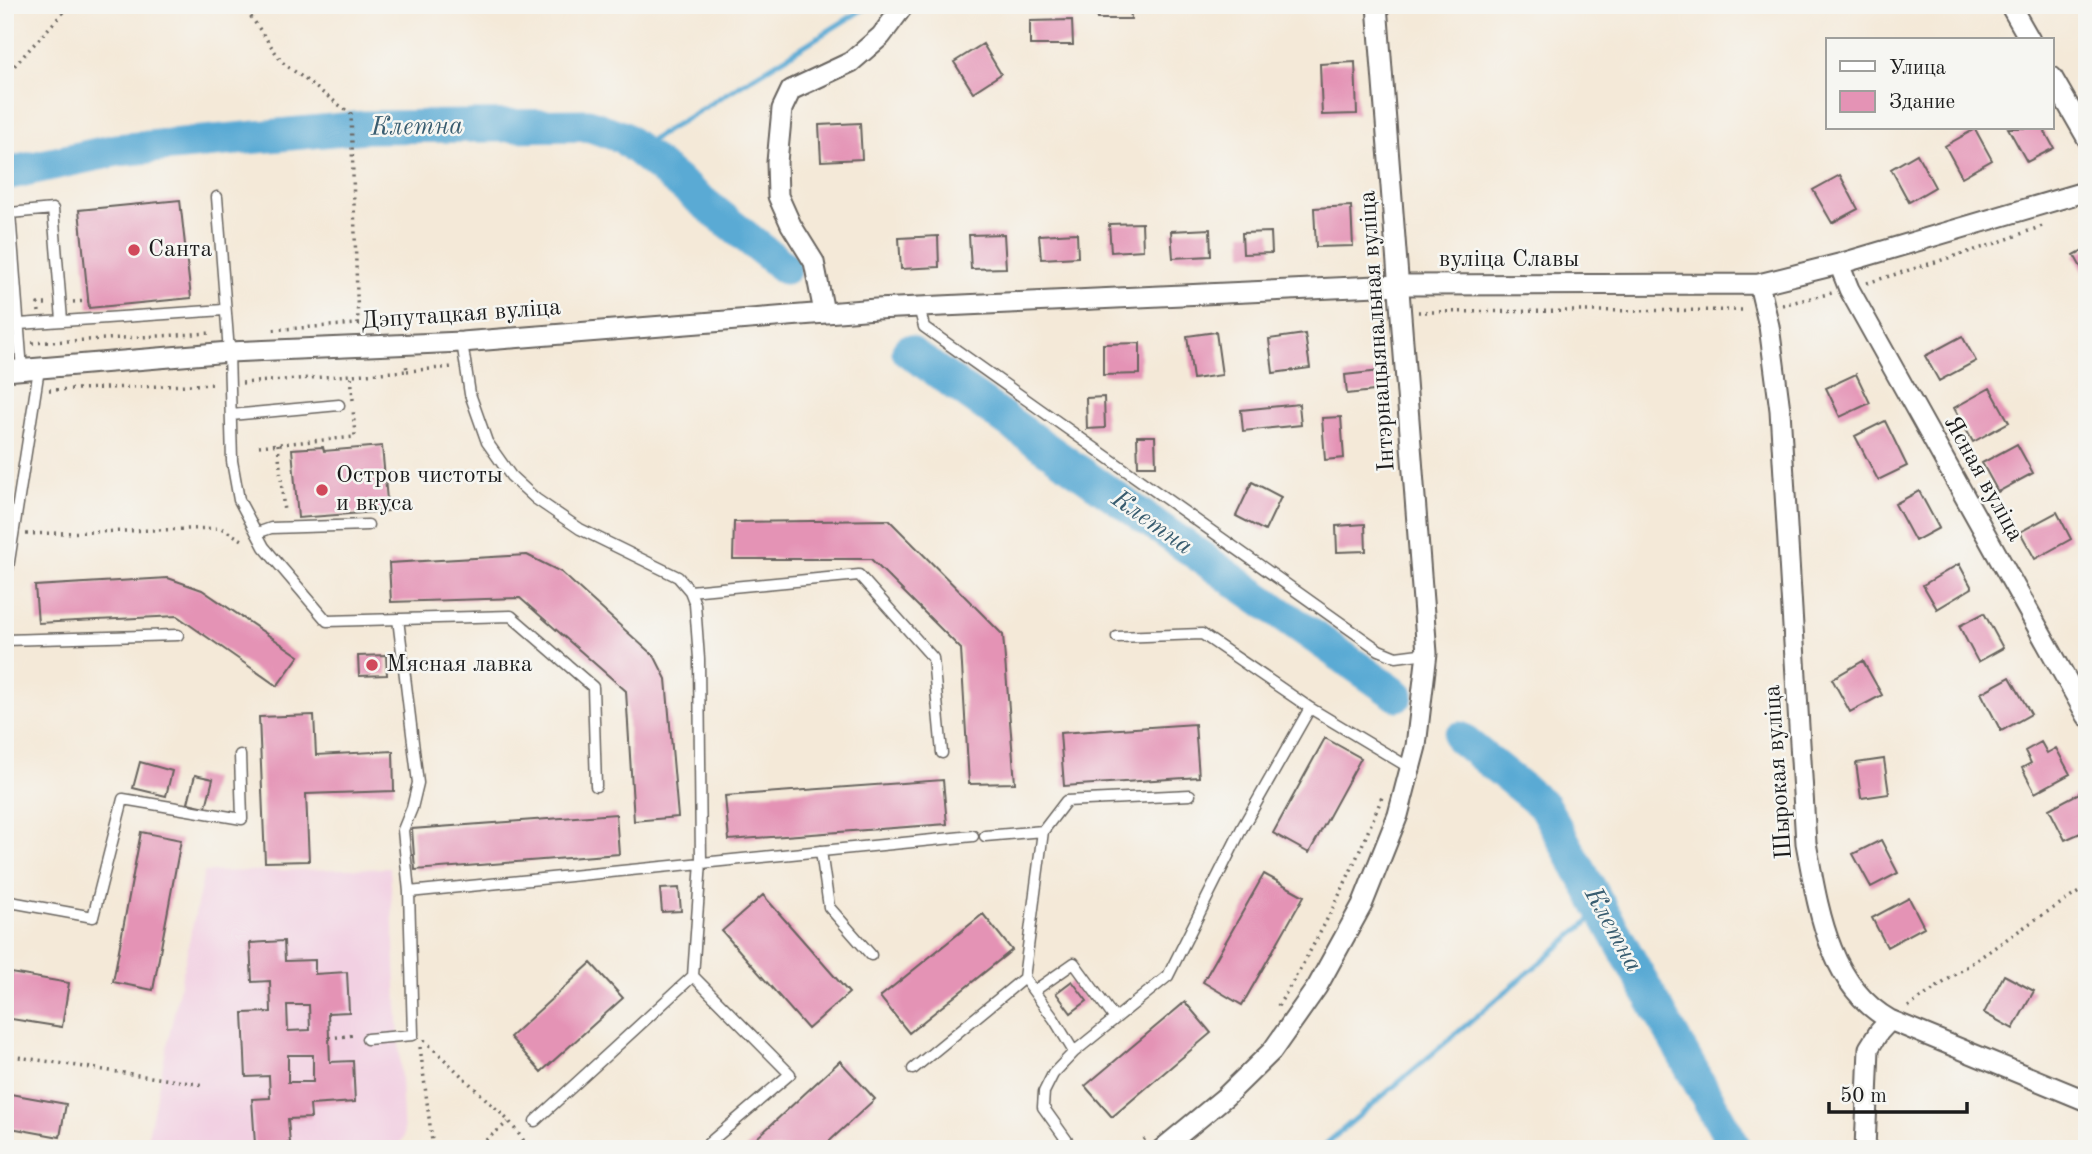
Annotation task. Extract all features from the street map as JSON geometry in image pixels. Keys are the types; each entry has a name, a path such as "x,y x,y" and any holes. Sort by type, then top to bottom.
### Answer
{"street":[{"path":"824,312 814,262 790,225 778,196 777,163 782,109 791,90 851,62 881,36 904,5"},
{"name":"Інтэрнацыянальная вуліца","path":"1158,1140 1225,1097 1272,1051 1317,987 1362,905 1398,815 1419,724 1427,653 1377,5"},
{"path":"2010,5 2030,38"},
{"path":"2054,80 2087,138"},
{"name":"вуліца Славы","path":"919,307 1399,285 1759,284 1839,264 2087,191"},
{"name":"Ясная вуліца","path":"1839,264 1856,301 2087,716"},
{"name":"Шырокая вуліца","path":"1759,284 1769,326 1780,410 1809,855 1818,905 1835,958 1853,990 1872,1010 1890,1020 2087,1101"},
{"name":"Дэпутацкая вуліца","path":"22,370 229,352 462,342 824,312 919,307"},
{"path":"1865,1149 1869,1048 1890,1020"}],"lane":[{"path":"216,197 229,352 232,461 239,500 264,547 327,621 511,616 593,687 596,786"},
{"path":"5,587 13,534 22,370 10,213 53,209 62,320"},
{"path":"919,307 924,327 1379,650 1396,657 1427,653"},
{"path":"19,324 224,310"},
{"path":"462,342 470,394 487,442 511,476 536,499 580,529 678,577 690,591 695,604 699,659 701,862 692,976 535,1121"},
{"path":"231,415 339,405"},
{"path":"257,533 271,528 368,525"},
{"path":"690,591 859,575 933,658 942,753"},
{"path":"362,1037 413,1035 410,892 404,831 418,783 398,619"},
{"path":"1117,637 1202,634 1311,708 1410,768"},
{"path":"5,640 178,635"},
{"path":"1073,1149 1043,1107 1044,1092 1053,1074 1074,1052 1168,976 1242,828 1311,708"},
{"path":"5,901 93,917 123,799 242,818 240,755"},
{"path":"913,1069 1024,978 1043,831 1066,801 1190,795"},
{"path":"985,835 1043,831"},
{"path":"410,892 973,836"},
{"path":"821,850 829,907 871,955"},
{"path":"1034,991 1074,963 1115,1019"},
{"path":"692,976 790,1074 702,1149"},
{"path":"1024,978 1074,1052"}],"path":[{"path":"5,76 70,5"},
{"path":"243,5 282,62 351,114 353,146"},
{"path":"45,390 230,383 407,371 405,324 358,324"},
{"path":"259,446 355,437 351,375"},
{"path":"278,444 285,527"},
{"path":"13,534 221,528 254,547 264,547"},
{"path":"1276,1009 1313,950 1342,893 1382,797"},
{"path":"1890,1020 2087,887"},
{"path":"433,1149 419,1035 509,1121 530,1149"},
{"path":"329,1038 362,1037"},
{"path":"5,1055 204,1086"},
{"path":"475,1149 509,1121"},
{"path":"1133,1149 1158,1140"}],"shaded area":[{"path":"390,868 404,1137 396,1149 145,1149 204,872"}],"building":[{"path":"1097,5 1130,5 1131,19 1097,19"},
{"path":"1072,20 1073,45 1030,45 1030,21"},
{"path":"983,44 1001,74 973,92 954,62"},
{"path":"1355,62 1357,114 1322,115 1320,64"},
{"path":"860,123 862,159 821,161 819,125"},
{"path":"1976,130 1992,160 1962,177 1945,146"},
{"path":"2009,130 2044,130 2054,148 2027,162"},
{"path":"1917,154 1935,187 1909,202 1891,169"},
{"path":"1840,175 1858,209 1832,223 1813,190"},
{"name":"Санта","path":"180,200 191,298 89,308 79,210"},
{"path":"1351,206 1353,246 1316,247 1314,208"},
{"path":"1142,223 1143,250 1111,252 1109,224"},
{"path":"1210,229 1211,256 1173,258 1171,231"},
{"path":"1271,232 1272,253 1243,254 1242,233"},
{"path":"1077,233 1078,257 1041,259 1039,235"},
{"path":"1004,234 1006,268 971,269 969,235"},
{"path":"938,236 939,267 901,269 899,238"},
{"path":"2087,248 2087,278 2074,255"},
{"path":"1216,332 1222,375 1193,379 1187,336"},
{"path":"1305,334 1310,368 1273,373 1269,339"},
{"path":"1962,336 1976,361 1939,381 1925,356"},
{"path":"1140,343 1140,374 1103,375 1103,344"},
{"path":"1380,371 1383,390 1347,394 1345,375"},
{"path":"1856,374 1870,403 1840,417 1826,388"},
{"path":"1990,388 2009,422 1973,442 1954,408"},
{"path":"1104,397 1105,428 1087,429 1086,398"},
{"path":"1299,404 1301,425 1243,431 1241,410"},
{"path":"1341,417 1344,458 1325,460 1322,418"},
{"path":"1885,421 1907,466 1878,480 1855,436"},
{"path":"1137,436 1155,436 1156,466 1138,466"},
{"path":"2017,444 2033,473 1998,492 1982,463"},
{"path":"382,446 388,511 298,518 292,449 323,447 324,451"},
{"path":"1252,482 1281,497 1265,531 1236,516"},
{"path":"1919,491 1939,528 1915,541 1895,504"},
{"path":"2057,512 2071,539 2035,559 2020,532"},
{"path":"889,520 1003,635 1015,783 969,784 961,649 871,559 733,559 734,522"},
{"path":"1365,524 1366,551 1337,552 1336,526"},
{"path":"527,555 561,572 655,657 666,679 678,817 634,821 626,691 520,598 391,602 389,563"},
{"path":"1959,564 1972,588 1937,609 1923,585"},
{"path":"168,578 202,590 299,656 277,686 177,616 38,623 35,586"},
{"path":"1984,613 2003,648 1978,662 1959,626"},
{"name":"Мясная лавка","path":"386,655 387,675 359,676 358,656"},
{"path":"1863,661 1882,695 1850,712 1832,679"},
{"path":"2010,677 2031,714 2001,731 1981,693"},
{"path":"314,715 316,755 393,751 394,791 306,794 309,861 265,862 259,717"},
{"path":"1195,724 1199,777 1064,786 1060,733"},
{"path":"1325,738 1361,758 1309,853 1273,833"},
{"path":"2041,742 2047,753 2056,748 2070,774 2035,793 2022,768 2031,763 2025,751"},
{"path":"1884,759 1889,794 1861,798 1856,763"},
{"path":"140,762 172,771 166,796 133,788"},
{"path":"195,775 213,779 206,807 188,803"},
{"path":"943,780 947,824 729,840 725,796"},
{"path":"2081,792 2087,804 2087,830 2065,840 2049,809"},
{"path":"616,814 619,854 415,870 412,829"},
{"path":"141,832 181,840 153,990 113,982"},
{"path":"1881,840 1898,873 1871,887 1853,854"},
{"path":"1264,874 1304,896 1242,1005 1203,982"},
{"path":"679,888 681,911 662,912 660,889"},
{"path":"763,895 849,993 808,1029 722,931"},
{"path":"1909,898 1924,927 1887,947 1872,918"},
{"path":"983,914 1012,950 909,1033 880,997"},
{"path":"284,941 285,961 315,960 315,974 347,972 349,1012 328,1013 330,1062 353,1061 355,1102 310,1105 311,1118 288,1119 290,1143 255,1144 252,1099 270,1098 269,1076 246,1077 243,1013 271,1012 270,981 252,982 250,943","holes":["287,1005 309,1005 310,1030 288,1031","288,1055 313,1055 313,1082 288,1082"]},
{"path":"591,963 623,998 541,1072 510,1037"},
{"path":"5,972 69,983 62,1027 5,1018"},
{"path":"2004,975 2034,991 2013,1029 1984,1013"},
{"path":"1072,981 1087,1001 1071,1013 1056,993"},
{"path":"1185,1002 1211,1033 1112,1117 1085,1086"},
{"path":"840,1061 875,1099 821,1149 745,1149"},
{"path":"5,1093 66,1104 60,1137 5,1127"}],"waterway":[{"path":"637,149 870,5"},
{"name":"Клетна","path":"5,174 117,150 365,127 588,125 622,137 785,268"},
{"name":"Клетна","path":"908,351 1397,695"},
{"name":"Клетна","path":"1460,738 1544,806 1736,1149"},
{"path":"1320,1149 1602,910"}],"place":[{"name":"Санта","path":"134,250"},
{"name":"Остров чистоты и вкуса","path":"322,490"},
{"name":"Мясная лавка","path":"372,665"}]}
